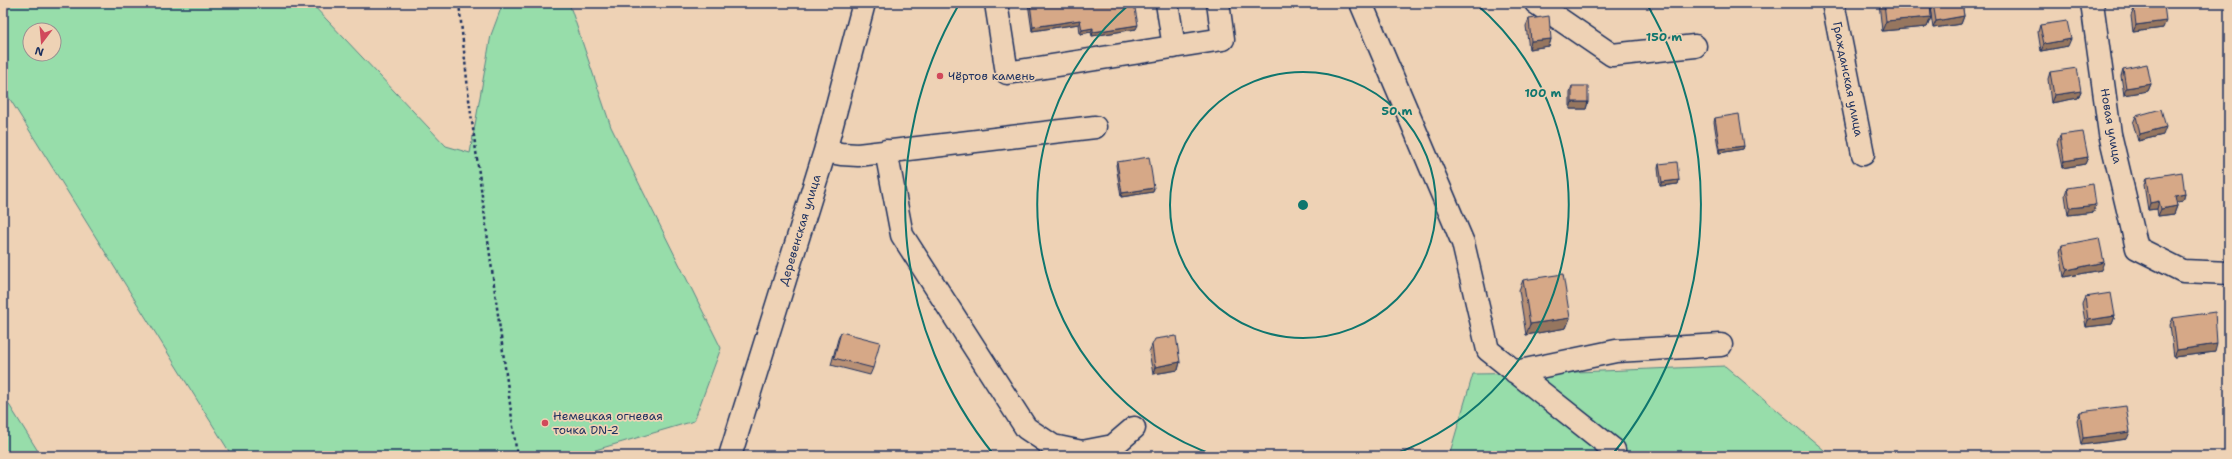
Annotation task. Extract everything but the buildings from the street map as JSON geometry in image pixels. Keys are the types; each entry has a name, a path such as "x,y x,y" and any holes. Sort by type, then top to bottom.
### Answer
{"street":[{"name":"Деревенская улица","path":"730,456 825,151 864,3"},
{"path":"996,3 1007,73 1223,39 1218,3"},
{"path":"1167,3 1174,47"},
{"path":"1361,3 1464,243 1488,350 1614,450"},
{"path":"1536,3 1612,55 1695,46"},
{"name":"Гражданская улица","path":"1833,3 1863,154"},
{"name":"Новая улица","path":"2092,3 2110,134 2137,248 2183,271 2229,273"},
{"path":"825,151 852,155 1095,127"},
{"path":"886,151 902,235 1026,428 1053,446 1082,452 1114,446 1134,428"},
{"path":"1514,372 1616,351 1721,345"}],"path":[{"path":"459,3 469,99 517,456"}],"green space":[{"path":"3,3 311,3 446,146 470,153 491,35 503,3 569,3 611,127 721,348 694,421 575,456 232,456 3,88"},
{"path":"1725,366 1831,456 1449,456 1473,374 1552,373"},
{"path":"3,395 41,456 3,456"}],"place":[{"name":"Чёртов камень","path":"940,76"},
{"name":"Немецкая огневая точка DN-2","path":"545,423"}]}
